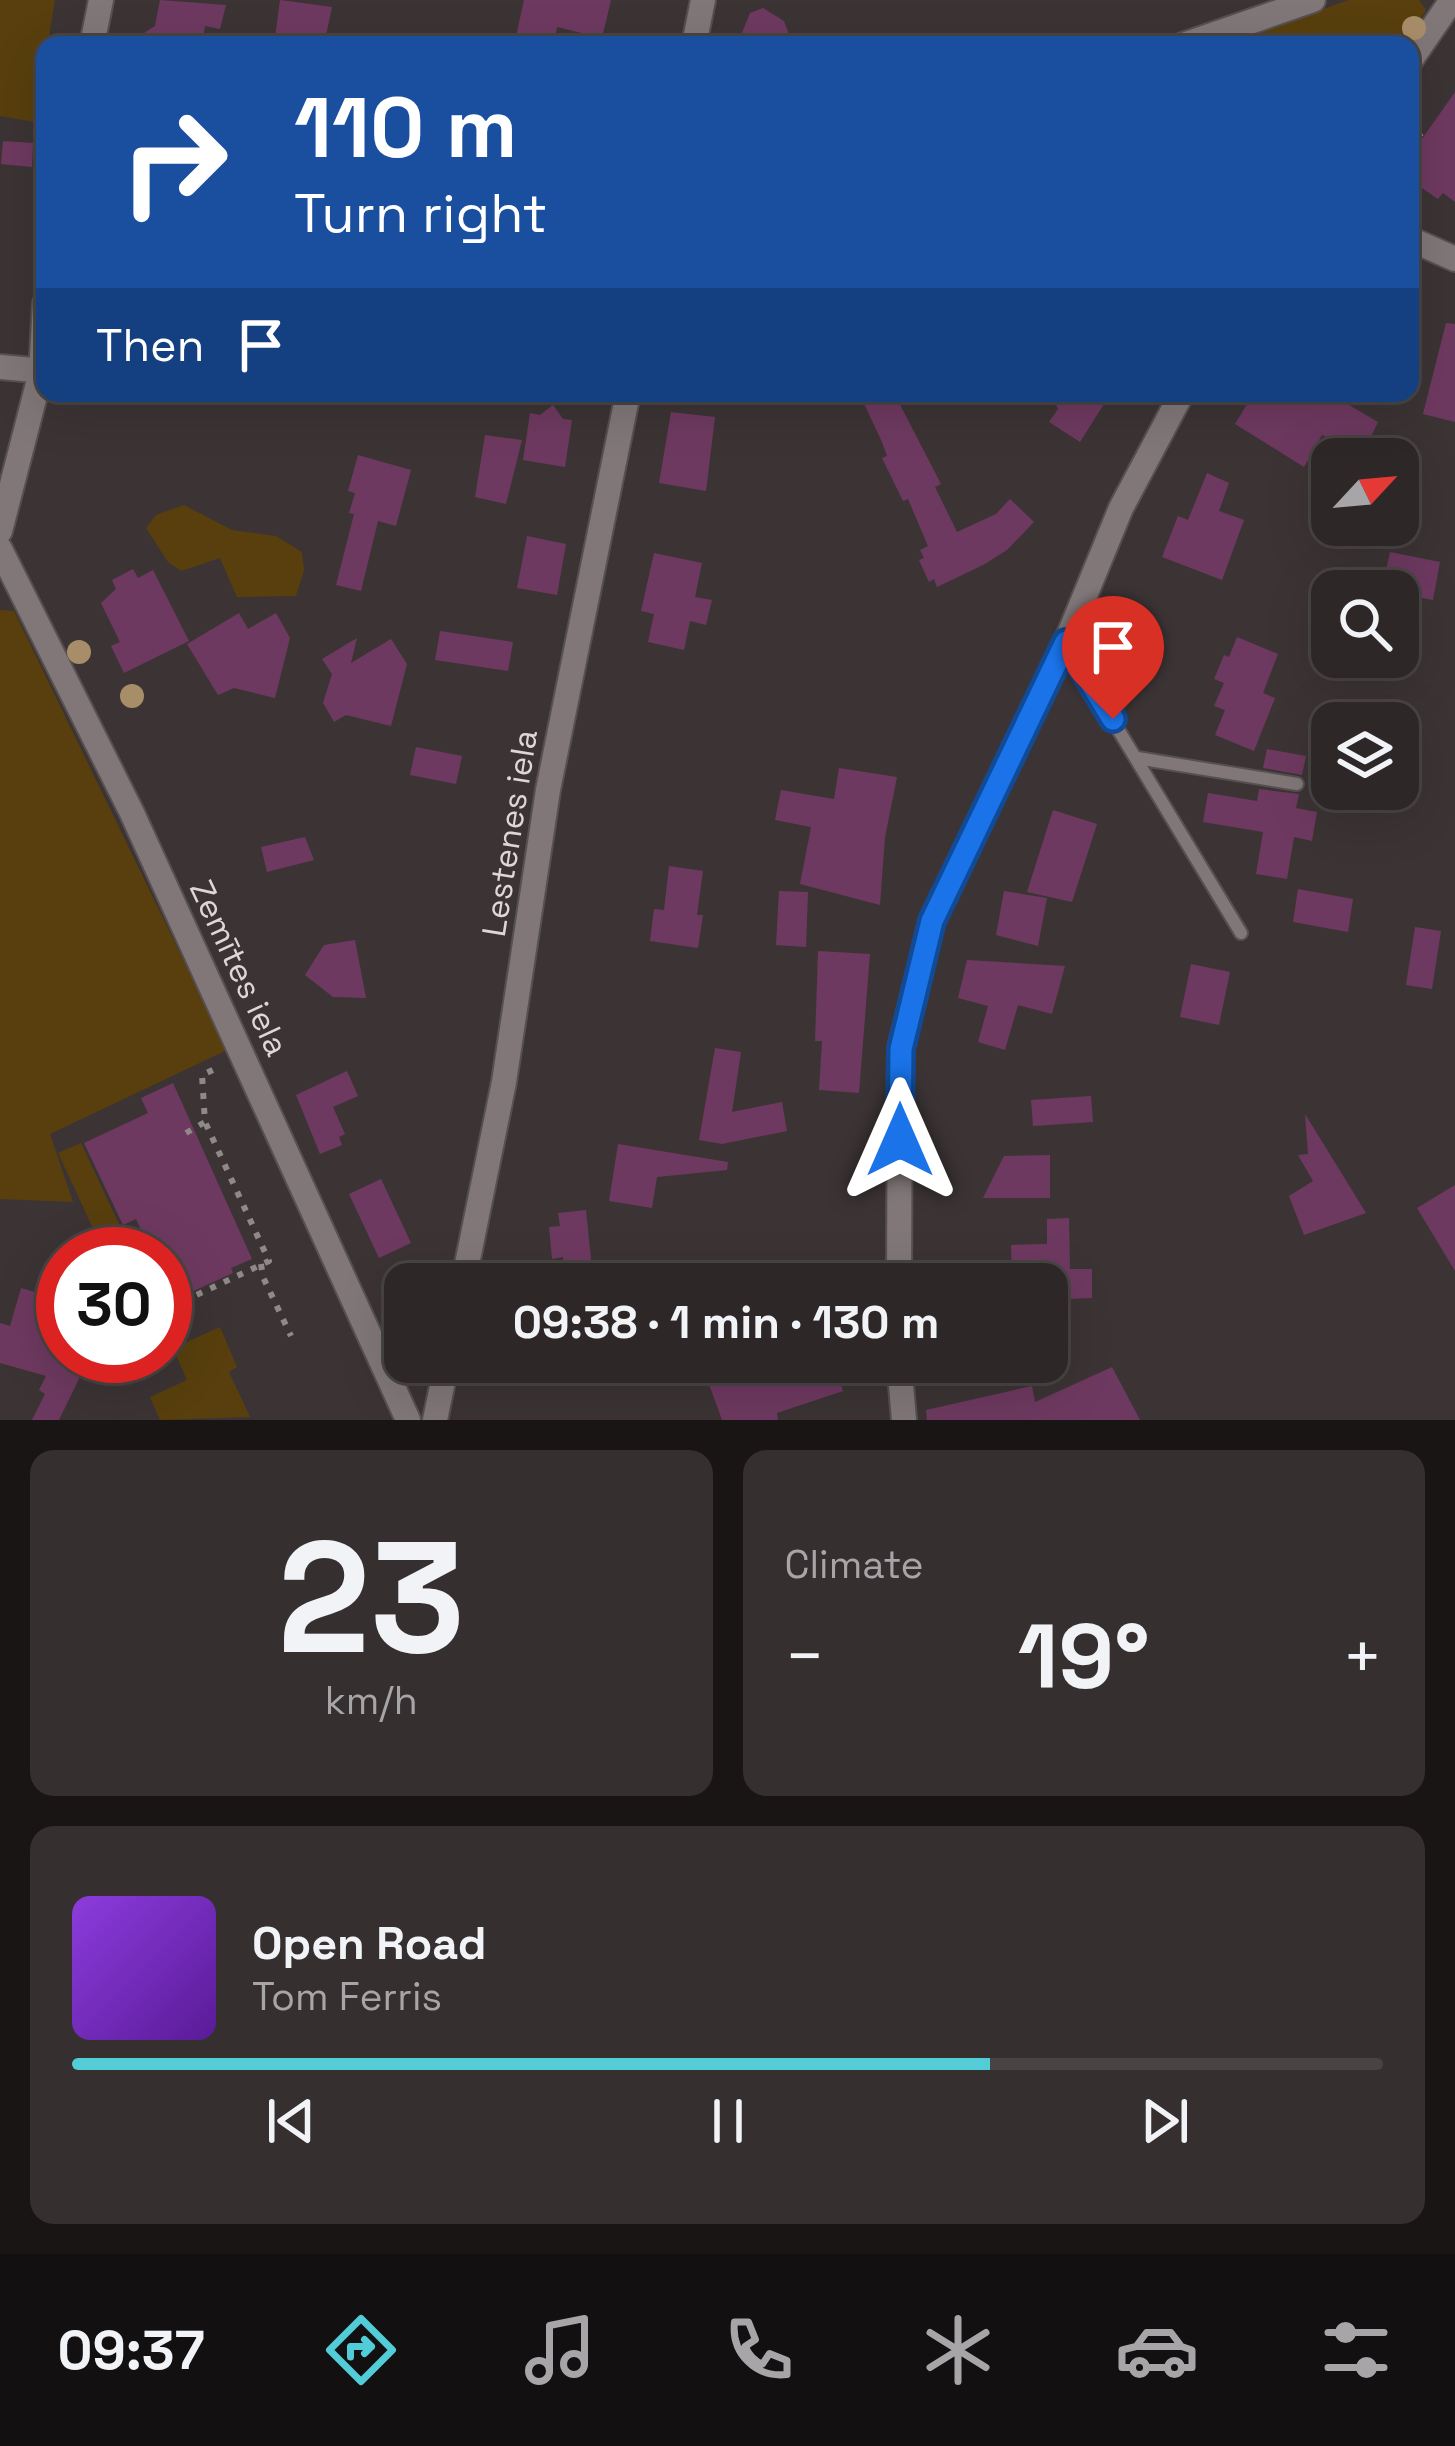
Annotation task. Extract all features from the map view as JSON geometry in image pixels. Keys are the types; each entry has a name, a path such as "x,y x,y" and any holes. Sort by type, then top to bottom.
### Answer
{"street":[{"path":"94,36 101,0"},
{"path":"696,36 703,0"},
{"path":"1209,36 1313,0"},
{"path":"1419,49 1452,0"},
{"path":"1419,243 1455,259"},
{"path":"0,367 36,371"},
{"path":"0,531 36,398"},
{"name":"Lestenes iela","path":"467,1263 504,1082 548,790 626,402"},
{"path":"899,1263 901,1049 932,921 1066,642 1121,508 1177,402"},
{"name":"Zemītes iela","path":"0,549 132,813 409,1420"},
{"path":"435,1420 443,1383"},
{"path":"901,1383 904,1420"}],"lane":[{"path":"1066,642 1241,933"},
{"path":"1137,758 1297,784"}],"path":[{"path":"1419,135 1422,140"},
{"path":"192,1297 269,1261 205,1121 202,1075 243,1055"},
{"path":"186,1132 205,1121"},
{"path":"262,1264 263,1277 291,1336"}],"shaded area":[{"path":"0,0 55,0 49,36 36,36 35,122 0,116"},
{"path":"1349,0 1419,0 1426,10 1410,36 1246,36"},
{"path":"184,505 232,530 276,536 302,552 304,570 296,596 237,597 220,558 181,571 168,562 146,528 156,515"},
{"path":"0,610 14,611 227,1050 50,1134 73,1202 0,1199"},
{"path":"81,1143 120,1227 92,1227 58,1153"},
{"path":"220,1327 237,1367 229,1372 250,1417 160,1420 150,1397 180,1383 192,1383 192,1340"}],"building":[{"path":"160,0 226,5 220,29 205,26 203,36 139,36 155,26"},
{"path":"280,0 332,7 326,36 275,36"},
{"path":"524,0 611,0 602,36 557,27 556,36 516,36"},
{"path":"763,8 784,21 790,36 741,36 750,13"},
{"path":"1455,92 1455,202 1443,193 1438,199 1419,186 1419,143"},
{"path":"3,141 33,143 32,167 1,164"},
{"path":"1446,323 1455,324 1455,422 1423,414"},
{"path":"863,402 899,402 941,484 935,487 957,532 996,514 1010,499 1034,522 1007,550 937,587 934,579 929,582 919,560 924,558 920,550 928,546 908,499 903,501 882,458 887,456"},
{"path":"1054,402 1104,404 1080,442 1049,422 1058,409"},
{"path":"1248,402 1344,402 1378,422 1370,438 1311,438 1311,455 1304,467 1235,424"},
{"path":"553,405 563,419 572,420 565,467 523,460 530,413 540,415"},
{"path":"671,412 715,417 706,491 659,483"},
{"path":"485,435 522,440 506,504 475,497"},
{"path":"358,455 411,470 396,526 378,521 361,591 336,585 354,514 349,513 355,493 348,491"},
{"path":"1207,473 1229,483 1219,511 1244,520 1222,580 1162,557 1178,516 1188,520"},
{"path":"527,536 566,544 557,595 517,588"},
{"path":"1390,552 1440,562 1433,600 1419,597 1419,570 1386,570"},
{"path":"654,553 702,563 695,597 712,600 706,625 690,621 684,650 648,642 654,614 641,611"},
{"path":"133,569 138,578 153,570 189,641 124,673 111,646 120,642 101,603 116,589 112,580"},
{"path":"239,613 248,629 276,613 290,638 275,698 234,688 218,695 187,644"},
{"path":"440,631 513,642 508,671 435,660"},
{"path":"1237,637 1278,654 1263,693 1275,698 1254,751 1215,735 1225,710 1214,706 1224,683 1214,679"},
{"path":"357,638 351,663 391,639 407,664 391,726 346,715 334,722 323,703 332,674 322,659"},
{"path":"416,747 462,756 456,784 410,775"},
{"path":"1267,749 1306,756 1302,775 1263,768"},
{"path":"839,768 897,777 885,837 880,905 800,884 811,827 775,820 781,790 834,799"},
{"path":"1259,789 1299,794 1296,808 1317,812 1312,841 1294,837 1287,879 1256,874 1263,832 1203,822 1208,793 1257,801"},
{"path":"1053,810 1097,824 1072,902 1027,892"},
{"path":"305,837 314,860 267,872 261,847"},
{"path":"669,866 703,871 698,948 650,941 654,909 664,910"},
{"path":"1298,889 1353,899 1348,932 1293,922"},
{"path":"779,891 808,892 806,947 776,945"},
{"path":"1004,891 1047,898 1038,946 996,935"},
{"path":"1415,927 1441,931 1432,989 1406,985"},
{"path":"355,940 366,998 333,997 305,975 324,945"},
{"path":"818,951 870,954 859,1093 819,1090 822,1041 815,1041"},
{"path":"967,960 1065,966 1052,1014 1018,1005 1005,1050 978,1042 988,1006 958,998"},
{"path":"1191,964 1230,972 1219,1025 1180,1017"},
{"path":"715,1048 741,1052 732,1112 782,1102 787,1131 722,1144 699,1140"},
{"path":"347,1071 358,1096 333,1107 345,1134 339,1137 342,1145 320,1154 296,1095"},
{"path":"173,1083 252,1259 192,1292 192,1227 140,1227 136,1219 123,1225 84,1143 148,1113 141,1098"},
{"path":"1091,1096 1093,1122 1033,1126 1031,1100"},
{"path":"1305,1114 1366,1213 1304,1235 1289,1196 1313,1181 1298,1155 1308,1154"},
{"path":"618,1144 728,1162 727,1170 657,1177 652,1208 609,1201"},
{"path":"1050,1155 1050,1198 983,1198 1004,1156"},
{"path":"381,1179 411,1243 379,1258 349,1194"},
{"path":"1455,1185 1455,1271 1417,1208"},
{"path":"586,1210 591,1263 552,1259 549,1227 560,1226 558,1213"},
{"path":"1069,1218 1070,1269 1092,1269 1092,1298 1071,1299 1071,1315 1068,1263 1011,1263 1011,1245 1047,1244 1047,1219"},
{"path":"21,1288 36,1292 36,1373 0,1363 0,1323 10,1326"},
{"path":"1112,1367 1140,1420 927,1420 926,1410 1032,1386 1035,1402"},
{"path":"42,1383 77,1383 59,1420 32,1420 45,1394 39,1390"},
{"path":"709,1383 840,1383 843,1391 777,1413 778,1420 722,1420"}],"route":[{"path":"900,1140 901,1049 932,921 1066,642 1113,719"}]}
